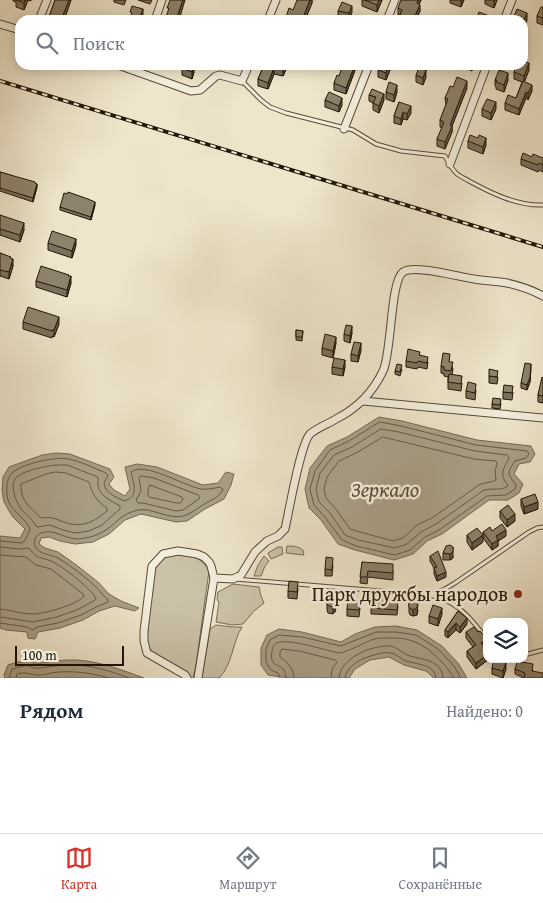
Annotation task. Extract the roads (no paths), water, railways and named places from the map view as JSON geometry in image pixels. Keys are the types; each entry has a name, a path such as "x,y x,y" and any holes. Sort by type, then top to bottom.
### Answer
{"street":[{"path":"42,15 47,0"},
{"path":"156,15 162,0"},
{"path":"270,15 276,0"},
{"path":"389,15 394,0"},
{"path":"506,15 512,0"},
{"path":"0,24 15,28"},
{"path":"141,70 191,91 200,90 216,76 220,75 242,81 247,70"},
{"path":"344,129 367,70"},
{"path":"450,164 485,70"},
{"path":"214,578 233,579 241,575 250,559 261,546 278,536 285,529 299,466 306,441 310,434 347,414 363,401 377,383 384,369 389,344 394,297 398,280 402,273 409,269 439,272 472,279 506,283 532,290 543,296"},
{"path":"363,401 543,418"},
{"path":"187,678 147,653 144,641 152,566 163,554 178,551 204,557 212,566 214,578 198,678"}],"lane":[{"path":"242,81 270,107 286,113 353,130 376,144 401,152 445,156 457,174 498,195 533,206 543,205"},
{"path":"428,595 445,589 530,532 543,527"},
{"path":"233,579 428,595 450,602 469,617 483,635"},
{"path":"528,654 543,650"}],"water":[{"name":"Зеркало","path":"379,417 477,440 531,446 535,454 530,462 519,464 514,474 523,484 519,493 508,500 489,500 442,534 427,541 413,554 394,560 338,544 321,520 309,508 305,489 310,468 327,446 347,437"},
{"path":"70,454 110,469 114,477 109,484 114,490 125,496 130,489 125,467 137,464 157,467 203,485 218,483 226,472 234,474 224,499 187,521 176,522 141,514 125,520 109,534 93,542 75,544 49,537 41,538 39,544 58,552 75,564 98,582 109,594 139,608 135,611 115,606 60,628 38,632 35,639 28,638 27,632 0,628 0,536 20,538 25,529 12,516 4,502 2,491 3,477 9,467 42,455"},
{"path":"396,626 417,630 442,646 458,663 467,678 434,678 426,671 404,665 389,657 370,660 355,669 349,678 289,678 268,675 261,665 261,648 267,635 279,629 302,632 341,642 355,634 375,627"},
{"path":"34,651 33,663 66,660 93,662 144,678 5,678 4,675 8,665 23,662 27,657 27,652"}],"railway":[{"path":"0,81 543,247"}],"place":[{"name":"Парк дружбы народов","path":"518,594"}]}
